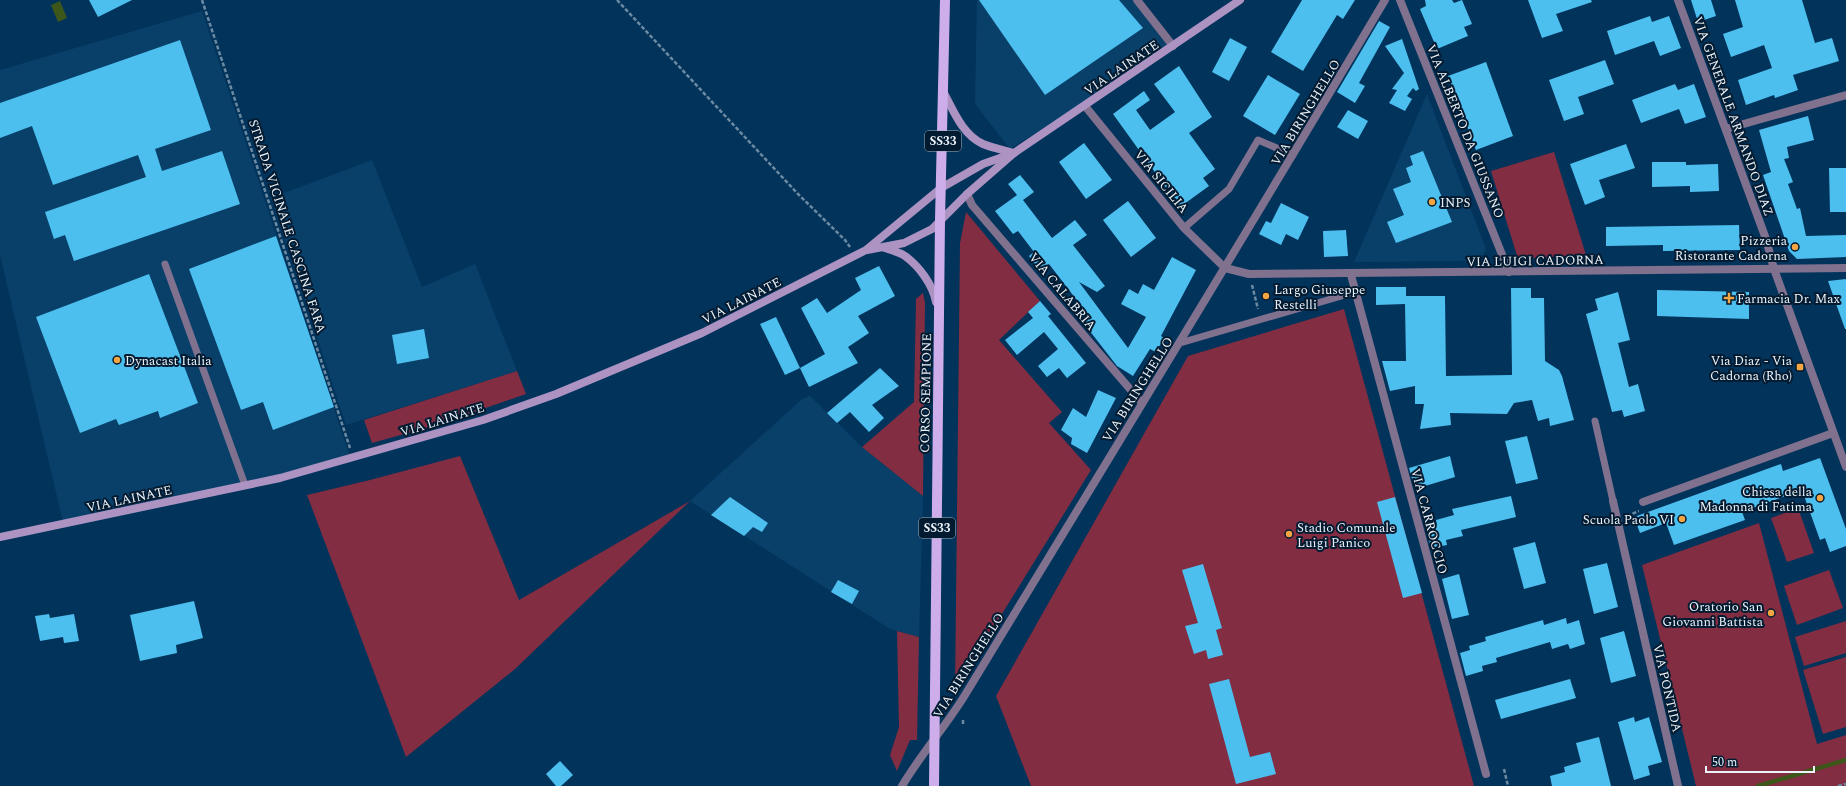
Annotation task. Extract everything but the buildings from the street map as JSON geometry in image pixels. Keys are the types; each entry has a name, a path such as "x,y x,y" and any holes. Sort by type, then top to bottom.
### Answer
{"main road":[{"name":"CORSO SEMPIONE","path":"934,786 940,220 945,0"},
{"name":"VIA LAINATE","path":"866,250 904,243 932,229 967,194 1014,153 1240,0"},
{"path":"944,93 958,120 973,138 984,145 1014,153"},
{"name":"VIA LAINATE","path":"0,537 245,485 353,458 483,420 556,394 702,333 856,256 866,250 941,188 983,164 1014,153"},
{"path":"884,247 905,256 921,272 934,293 939,317"}],"street":[{"path":"1137,0 1173,46"},
{"name":"VIA BIRINGHELLO","path":"902,786 914,765 935,739 963,698 1180,343 1385,0"},
{"name":"VIA ALBERTO DA GIUSSANO","path":"1400,0 1509,272"},
{"name":"VIA GENERALE ARMANDO DIAZ","path":"1678,0 1766,239 1774,269 1833,433 1844,456 1846,467"},
{"path":"1726,129 1846,95"},
{"name":"VIA SICILIA","path":"1085,106 1184,228 1225,268"},
{"name":"VIA CALABRIA","path":"967,194 972,205 1142,403"},
{"name":"VIA LUIGI CADORNA","path":"1225,268 1249,274 1351,275 1846,268"},
{"name":"VIA CARROCCIO","path":"1351,275 1486,774"},
{"path":"1643,502 1833,433"},
{"name":"VIA PONTIDA","path":"1613,501 1678,786"}],"lane":[{"path":"1184,228 1228,189 1258,140 1293,155"},
{"path":"165,264 245,485"},
{"path":"1180,343 1355,292"},
{"path":"1595,421 1613,501"}],"path":[{"name":"STRADA VICINALE CASCINA FARA","path":"202,0 353,458"},
{"path":"617,0 798,194 845,240 856,256"},
{"path":"1249,274 1261,319"},
{"path":"1504,769 1508,786"},
{"path":"1838,786 1846,784"}],"shaded area":[{"path":"977,0 1132,0 1167,45 1083,104 1010,149 975,104"},
{"path":"60,1 67,18 58,22 51,5"},
{"path":"202,11 349,454 278,475 63,522 0,255 0,70"},
{"path":"1427,94 1486,249 1480,261 1354,262"},
{"path":"1554,152 1586,255 1518,259 1491,171"},
{"path":"372,160 422,287 475,264 517,371 346,425 271,198"},
{"path":"966,212 1040,301 999,340 1062,412 1049,423 1091,470 955,690 960,243"},
{"path":"923,293 925,303 923,496 862,447 914,402 916,299"},
{"name":"Stadio Comunale Luigi Panico","path":"1344,309 1474,786 1031,786 996,696 1188,356"},
{"path":"517,371 526,394 437,425 372,443 364,420"},
{"path":"810,396 862,447 923,496 919,637 890,629 690,501 802,399"},
{"path":"460,456 519,600 690,501 515,669 406,757 307,495"},
{"path":"1798,508 1814,553 1787,562 1771,518"},
{"path":"1759,523 1817,744 1846,735 1846,786 1696,786 1642,565"},
{"path":"1829,570 1843,608 1797,625 1784,586"},
{"path":"1846,621 1846,653 1804,666 1795,637"},
{"path":"897,631 919,637 917,740 910,740 897,771 890,755 899,727"},
{"path":"1846,657 1846,727 1823,734 1803,670"}],"waterway":[{"path":"1758,786 1846,760"}],"place":[{"name":"INPS","path":"1432,202"},
{"name":"Pizzeria Ristorante Cadorna","path":"1795,247"},
{"name":"Largo Giuseppe Restelli","path":"1266,296"},
{"name":"Farmacia Dr. Max","path":"1729,298"},
{"name":"Dynacast Italia","path":"117,360"},
{"name":"Via Diaz - Via Cadorna (Rho)","path":"1800,367"},
{"name":"Chiesa della Madonna di Fatima","path":"1820,498"},
{"name":"Scuola Paolo VI","path":"1682,519"},
{"name":"Stadio Comunale Luigi Panico","path":"1289,534"},
{"name":"Oratorio San Giovanni Battista","path":"1771,613"}]}
